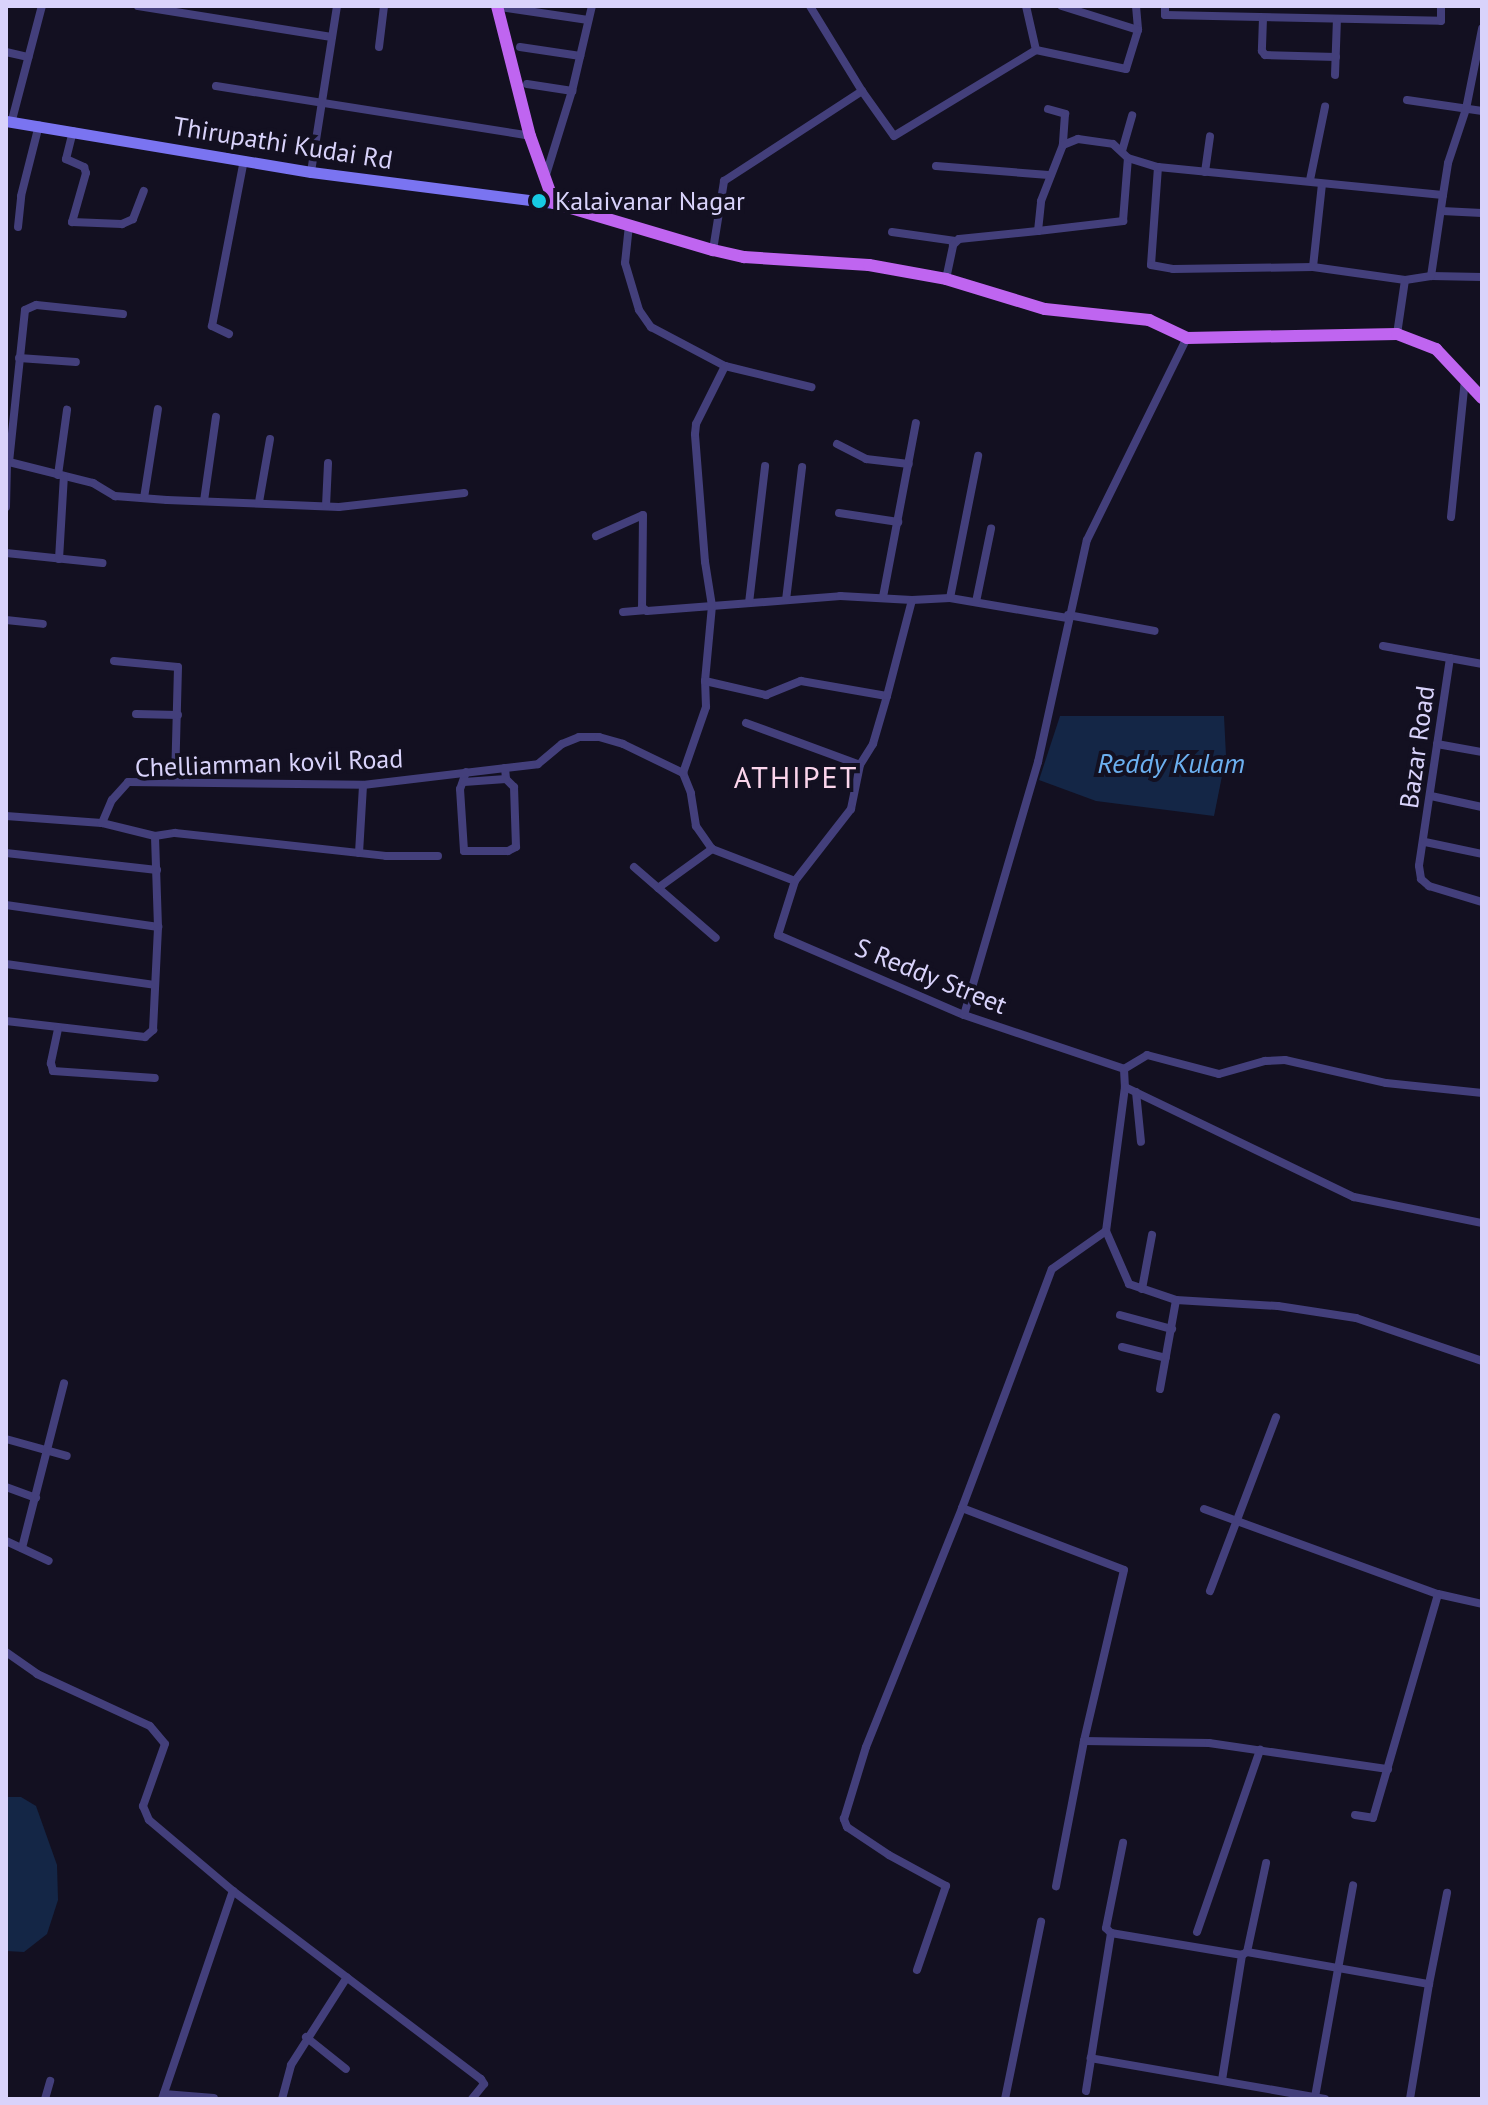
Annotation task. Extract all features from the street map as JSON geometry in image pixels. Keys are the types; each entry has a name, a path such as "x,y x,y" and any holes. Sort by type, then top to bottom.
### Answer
{"main road":[{"path":"502,7 530,136 554,203 744,257 869,265 946,279 1045,309 1149,320 1187,338 1397,334 1436,349 1482,398"}],"street":[{"path":"9,121 42,6"},
{"path":"138,6 176,9 332,37"},
{"path":"311,172 337,6"},
{"path":"379,47 384,6"},
{"path":"545,178 572,91 592,6"},
{"path":"810,6 862,91 894,136 1036,50 1126,69 1138,30 1136,6"},
{"path":"1026,6 1036,50"},
{"path":"1062,6 1138,30"},
{"path":"1280,6 1281,17"},
{"path":"1165,11 1263,18 1441,21 1441,6"},
{"path":"502,7 588,20"},
{"path":"1263,18 1262,51 1265,55 1336,57"},
{"path":"1335,75 1337,19"},
{"path":"1431,276 1448,163 1466,109 1482,29"},
{"path":"520,47 580,56"},
{"path":"6,52 28,57"},
{"path":"527,84 572,91"},
{"path":"216,86 530,136"},
{"path":"713,250 724,181 862,91"},
{"path":"1407,100 1482,111"},
{"path":"1310,180 1325,107"},
{"path":"1038,231 1049,175 1063,145 1065,114 1048,109"},
{"path":"892,232 955,241 981,235 1123,221 1125,154 1132,115"},
{"name":"Thirupathi Kudai Rd","path":"9,121 311,172 554,203"},
{"path":"18,227 21,196 39,125"},
{"path":"73,131 66,159 84,167 86,173 72,222 122,224 133,219 144,191"},
{"path":"1205,172 1210,136"},
{"path":"1063,145 1078,139 1113,144 1125,154 1158,167 1443,195"},
{"path":"229,334 212,326 244,160"},
{"path":"936,166 1049,175"},
{"path":"1158,167 1151,265 1173,269 1313,267 1405,280 1431,276 1482,277"},
{"path":"1313,267 1322,184"},
{"path":"1442,211 1482,213"},
{"path":"629,225 625,263 644,319 651,327 725,366 811,387"},
{"path":"946,279 955,241"},
{"path":"1397,334 1405,280"},
{"path":"6,507 19,358 24,315 29,306 123,314"},
{"path":"964,1015 1038,762 1067,617 1087,540 1187,338"},
{"path":"19,358 76,362"},
{"path":"725,366 696,424 712,606 705,681 706,707 683,773 691,793 696,826 712,849 795,881 851,809 860,765 873,744 912,600"},
{"path":"1451,517 1465,379"},
{"path":"144,498 158,409"},
{"path":"59,559 61,475 67,410"},
{"path":"204,501 216,417"},
{"path":"883,597 916,423"},
{"path":"259,502 270,439"},
{"path":"837,444 866,459 909,464"},
{"path":"950,598 978,456"},
{"path":"8,462 93,483 115,496 144,498 326,506 464,493"},
{"path":"326,506 328,463"},
{"path":"749,603 765,466"},
{"path":"786,600 802,467"},
{"path":"839,513 898,522"},
{"path":"596,536 643,515 644,610"},
{"path":"976,602 991,529"},
{"path":"6,553 102,563"},
{"path":"623,612 786,600 950,598 1155,631"},
{"path":"6,620 43,624"},
{"path":"1383,646 1482,664"},
{"name":"Bazar Road","path":"1450,658 1419,866 1421,879 1429,886 1482,902"},
{"path":"114,661 178,667 175,781"},
{"path":"705,681 766,695 801,681 887,696"},
{"path":"136,714 178,715"},
{"path":"746,723 860,765"},
{"name":"Chelliamman kovil Road","path":"102,823 112,800 128,782 363,785 538,764 562,744 579,737 599,737 623,744 683,773"},
{"path":"1437,744 1482,752"},
{"path":"466,772 460,789 464,851 508,851 514,850 516,843 514,787 506,779 505,768"},
{"path":"464,782 506,779"},
{"path":"359,853 363,785"},
{"path":"1431,796 1482,807"},
{"path":"6,816 102,823 155,836 175,833 359,853 438,856"},
{"path":"6,1021 145,1037 153,1030 158,927 155,836"},
{"path":"1425,842 1482,854"},
{"path":"658,888 712,849"},
{"path":"6,853 157,870"},
{"path":"634,867 716,938"},
{"name":"S Reddy Street","path":"795,881 778,935 964,1015 1124,1069"},
{"path":"6,905 158,927"},
{"path":"6,964 155,985"},
{"path":"58,1029 51,1063 53,1071 155,1078"},
{"path":"1482,1093 1386,1083 1285,1060 1265,1061 1219,1074 1147,1055 1124,1069 1125,1087 1106,1231 1129,1284 1142,1289 1176,1300 1278,1306 1356,1318 1482,1361"},
{"path":"1125,1087 1354,1197 1482,1223"},
{"path":"1136,1092 1141,1142"},
{"path":"917,1970 946,1886 878,1848 847,1827 844,1819 866,1747 962,1508 1052,1269 1106,1231"},
{"path":"1142,1289 1152,1235"},
{"path":"1160,1389 1176,1300"},
{"path":"1120,1315 1172,1329"},
{"path":"1122,1347 1166,1358"},
{"path":"22,1548 64,1383"},
{"path":"1210,1591 1276,1417"},
{"path":"6,1439 67,1456"},
{"path":"6,1487 36,1498"},
{"path":"962,1508 1124,1570 1084,1741 1056,1886"},
{"path":"1204,1509 1438,1594 1482,1604"},
{"path":"6,1541 49,1561"},
{"path":"1355,1815 1373,1818 1438,1594"},
{"path":"6,1652 37,1674 150,1726 165,1744 143,1806 149,1820 233,1891 481,2079 484,2084 472,2099"},
{"path":"1084,1741 1209,1743 1388,1769"},
{"path":"1197,1932 1260,1750"},
{"path":"1123,1843 1106,1928 1111,1933 1429,1984"},
{"path":"1222,2080 1245,1953 1266,1863"},
{"path":"1091,2058 1320,2098 1353,1885"},
{"path":"214,2098 163,2097 233,1891"},
{"path":"1410,2099 1447,1893"},
{"path":"1005,2099 1041,1922"},
{"path":"1086,2091 1111,1933"},
{"path":"282,2099 291,2065 347,1977"},
{"path":"306,2037 346,2069"},
{"path":"45,2099 50,2081"}],"water":[{"name":"Reddy Kulam","path":"1060,716 1224,716 1226,756 1214,816 1096,801 1039,780"},
{"path":"6,1797 21,1797 36,1806 57,1865 58,1900 47,1934 24,1952 6,1951"}],"place":[{"name":"Kalaivanar Nagar","path":"539,201"}],"district":[{"name":"ATHIPET","path":"796,777"}]}
